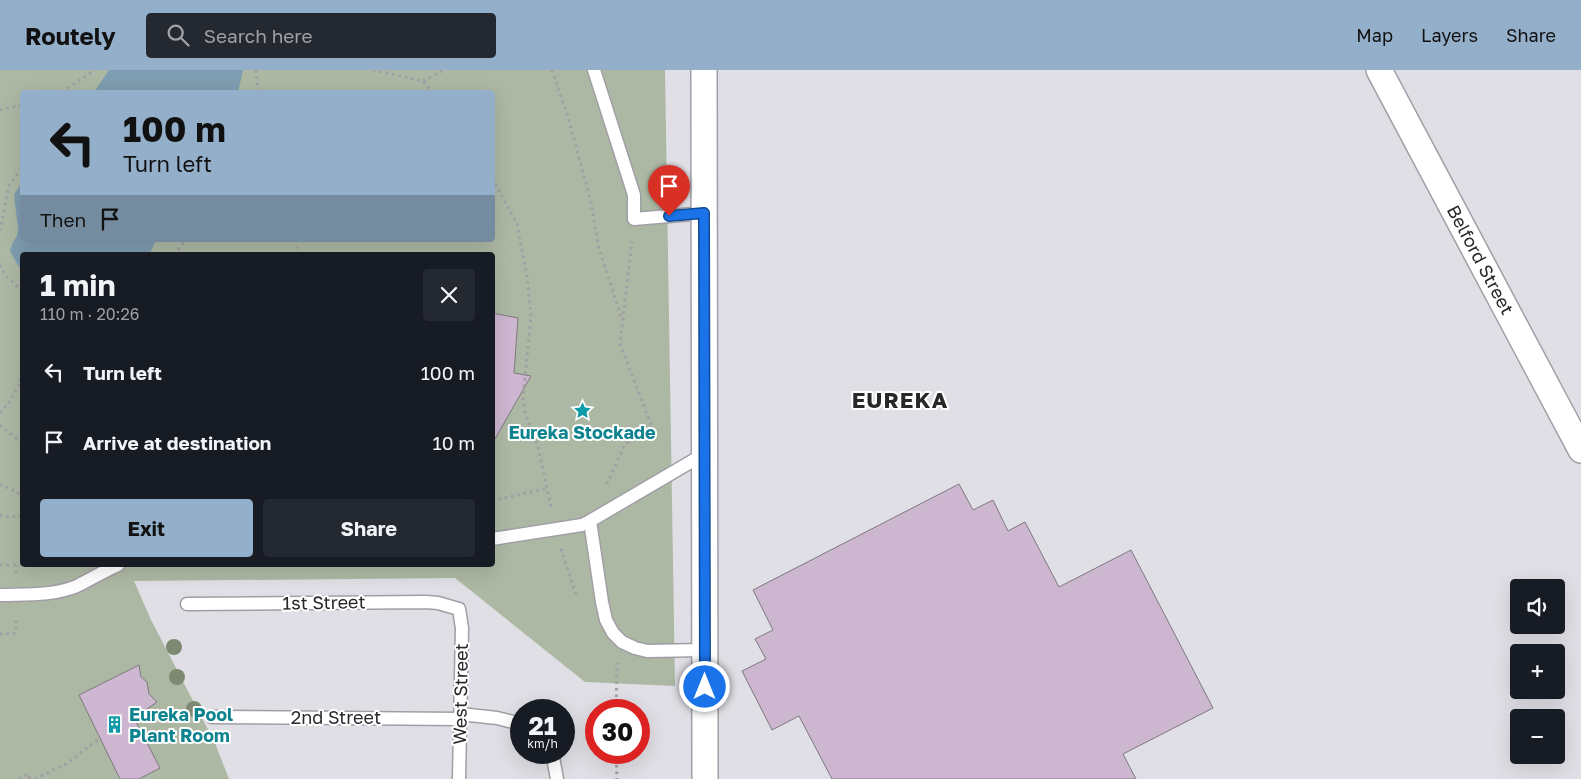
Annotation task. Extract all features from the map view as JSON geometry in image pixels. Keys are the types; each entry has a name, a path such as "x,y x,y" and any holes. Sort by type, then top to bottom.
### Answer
{"street":[{"path":"704,70 705,779"},
{"name":"Belford Street","path":"1379,70 1581,450"}],"lane":[{"path":"594,70 634,195 634,219 704,213"},
{"path":"495,539 582,525 706,453"},
{"path":"590,521 602,602 606,620 613,633 628,645 647,651 705,650"},
{"path":"0,595 61,591 76,586 114,567"},
{"name":"1st Street","path":"187,604 426,602 438,603 459,609"},
{"name":"West Street","path":"459,609 462,628 459,779"},
{"name":"2nd Street","path":"212,717 460,716 510,721"},
{"path":"554,764 557,779"}],"path":[{"path":"65,90 95,70"},
{"path":"256,70 259,90"},
{"path":"373,70 423,81 430,90"},
{"path":"423,81 444,70"},
{"path":"552,70 569,120 591,202 599,249 623,322"},
{"path":"0,110 20,105"},
{"path":"0,231 9,186 20,170"},
{"path":"495,184 517,224 527,276 531,316 523,398 525,413 538,447 555,530 577,597"},
{"path":"590,521 625,444 652,427 620,344 634,219"},
{"path":"0,265 6,275 20,289"},
{"path":"0,413 10,401 19,384 20,375"},
{"path":"0,425 20,442"},
{"path":"0,484 20,494"},
{"path":"495,499 547,488"},
{"path":"0,515 5,517 20,516"},
{"path":"0,565 20,565"},
{"path":"616,699 617,654"},
{"path":"35,779 66,764 100,738"},
{"path":"616,764 617,779"},
{"path":"19,779 28,774 30,779"}],"green space":[{"name":"Eureka Stockade","path":"0,70 665,70 675,686 585,682 455,578 134,581 151,620 215,743 229,779 0,779"}],"water":[{"path":"109,70 243,70 238,90 95,90"},
{"path":"20,185 20,242 155,242 150,252 20,252 20,268 10,251 17,236 18,228 14,195"}],"building":[{"path":"495,314 518,318 514,373 531,376 495,439"},
{"path":"959,484 973,510 993,500 1008,531 1025,522 1059,587 1131,550 1213,708 1123,754 1136,779 832,779 799,716 772,730 742,671 766,659 755,639 773,630 753,590"},
{"name":"Eureka Pool Plant Room","path":"139,665 141,677 147,682 149,694 157,702 134,718 160,768 139,779 120,779 79,695"}],"place":[{"name":"Eureka Stockade","path":"582,410"},
{"name":"Eureka Pool Plant Room","path":"115,725"}],"district":[{"name":"EUREKA","path":"900,400"}],"route":[{"path":"669,216 704,213 705,687"}]}
